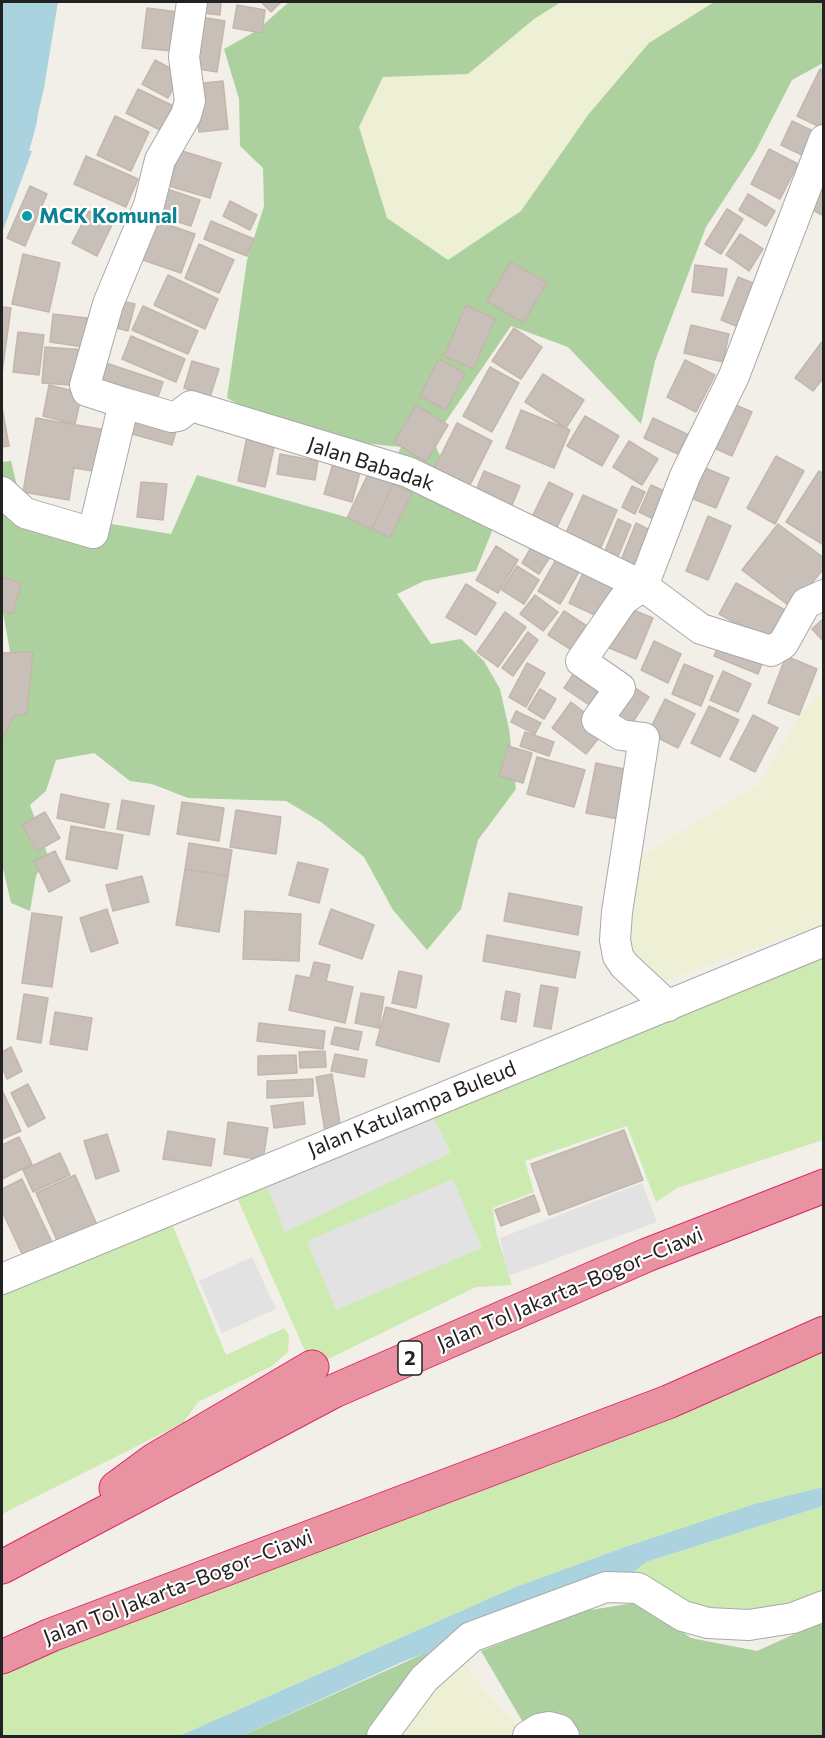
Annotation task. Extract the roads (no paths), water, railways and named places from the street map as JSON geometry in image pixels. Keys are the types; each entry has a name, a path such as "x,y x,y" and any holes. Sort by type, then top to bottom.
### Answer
{"highway":[{"name":"Jalan Tol Jakarta–Bogor–Ciawi","path":"7,1564 334,1391 647,1255 824,1186"},
{"name":"Jalan Tol Jakarta–Bogor–Ciawi","path":"2,1657 51,1635 668,1402 824,1333"},
{"path":"7,1564 154,1460 312,1367"}],"street":[{"name":"Jalan Babadak","path":"192,2 184,57 190,101 186,115 160,160 148,205 108,304 85,385 87,391 172,417 178,416 191,406 408,472 490,509 643,586 701,629 771,651 783,644 806,603 824,595"},
{"path":"668,1006 634,975 618,956 615,940 617,912 644,738 621,735 597,720 620,688 581,661 623,600 643,586 685,476 734,376 824,140"},
{"path":"2,492 25,513 93,533 124,404"},
{"name":"Jalan Katulampa Buleud","path":"2,1279 444,1095 824,941"},
{"path":"382,1737 424,1679 471,1637 606,1587 638,1588 683,1616 708,1623 749,1625 793,1618 824,1606"},
{"path":"528,1737 538,1729 549,1727 560,1730 564,1737"}],"water":[{"path":"2,2 58,2 44,88 31,143 2,133"},
{"path":"2,142 32,151 2,233"},
{"path":"823,1487 823,1506 646,1562 619,1584 437,1654 423,1654 402,1662 241,1736 179,1736 513,1588 625,1547 755,1504"}],"waterway":[{"path":"2,159 13,119 29,2"}],"place":[{"name":"MCK Komunal","path":"27,216"}]}
